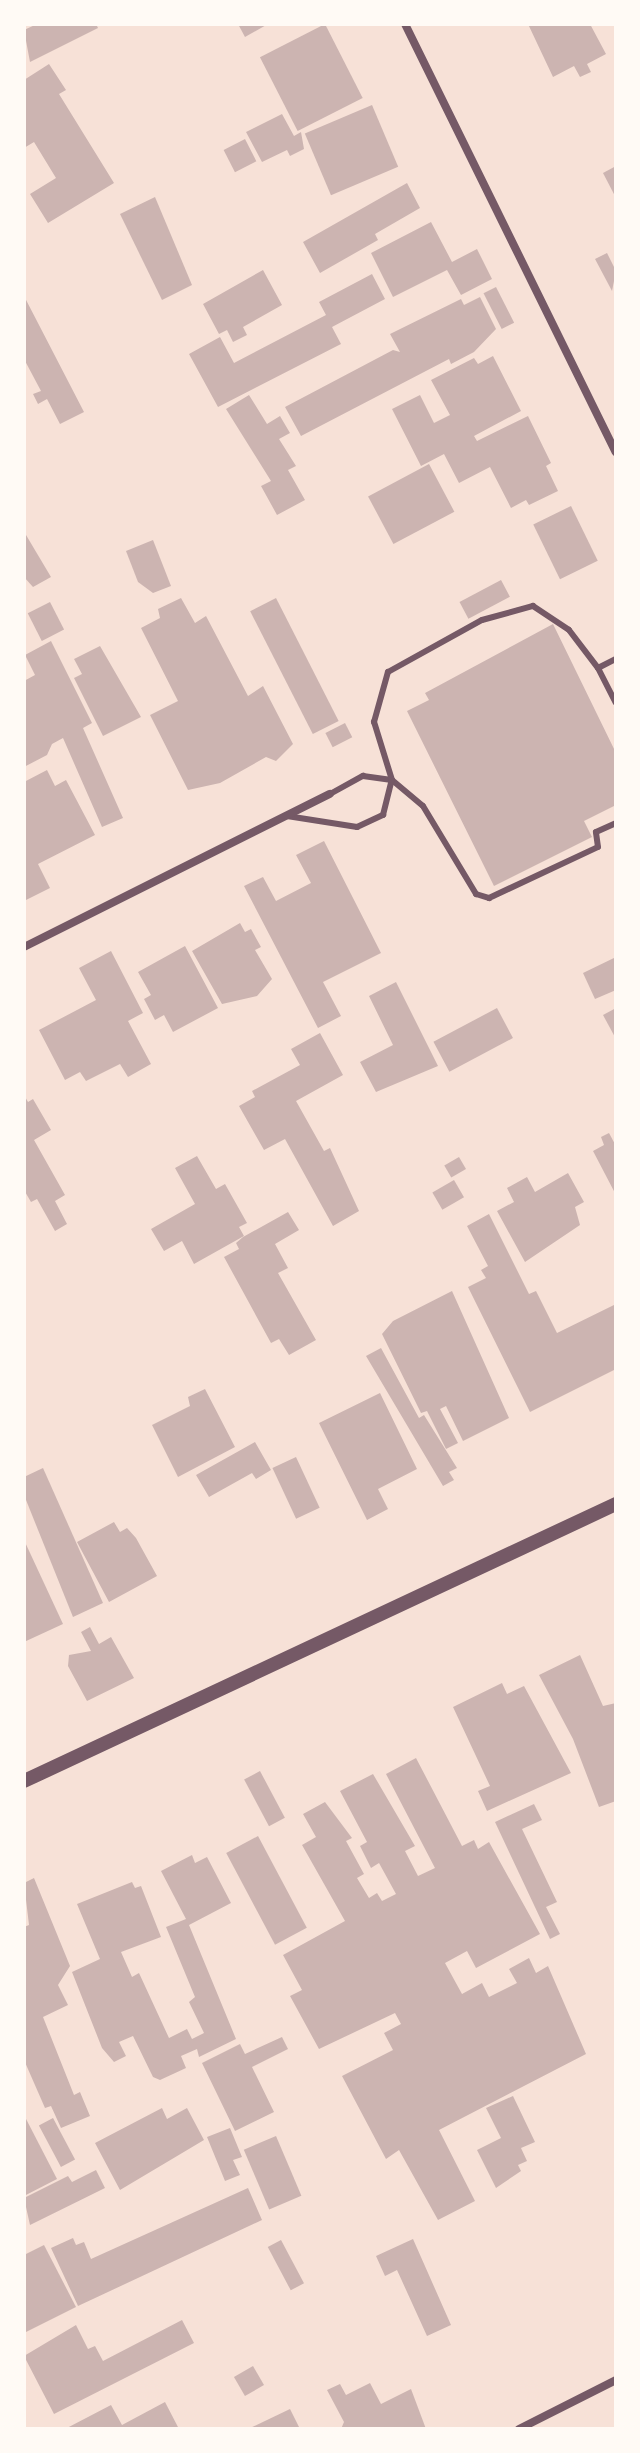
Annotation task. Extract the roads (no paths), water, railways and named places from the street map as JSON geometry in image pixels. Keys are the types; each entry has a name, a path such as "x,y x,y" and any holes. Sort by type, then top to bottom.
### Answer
{"street":[{"path":"405,24 616,452"},
{"path":"24,947 330,794"},
{"path":"24,1781 616,1504"},
{"path":"519,2429 616,2380"}],"lane":[{"path":"287,816 357,827 383,815 392,780 374,722 388,672 482,620 533,606 569,630 598,668 616,703"},
{"path":"598,668 616,659"},
{"path":"330,794 363,776 392,780 423,806 476,894 489,898 598,847 596,832 616,823"}]}
